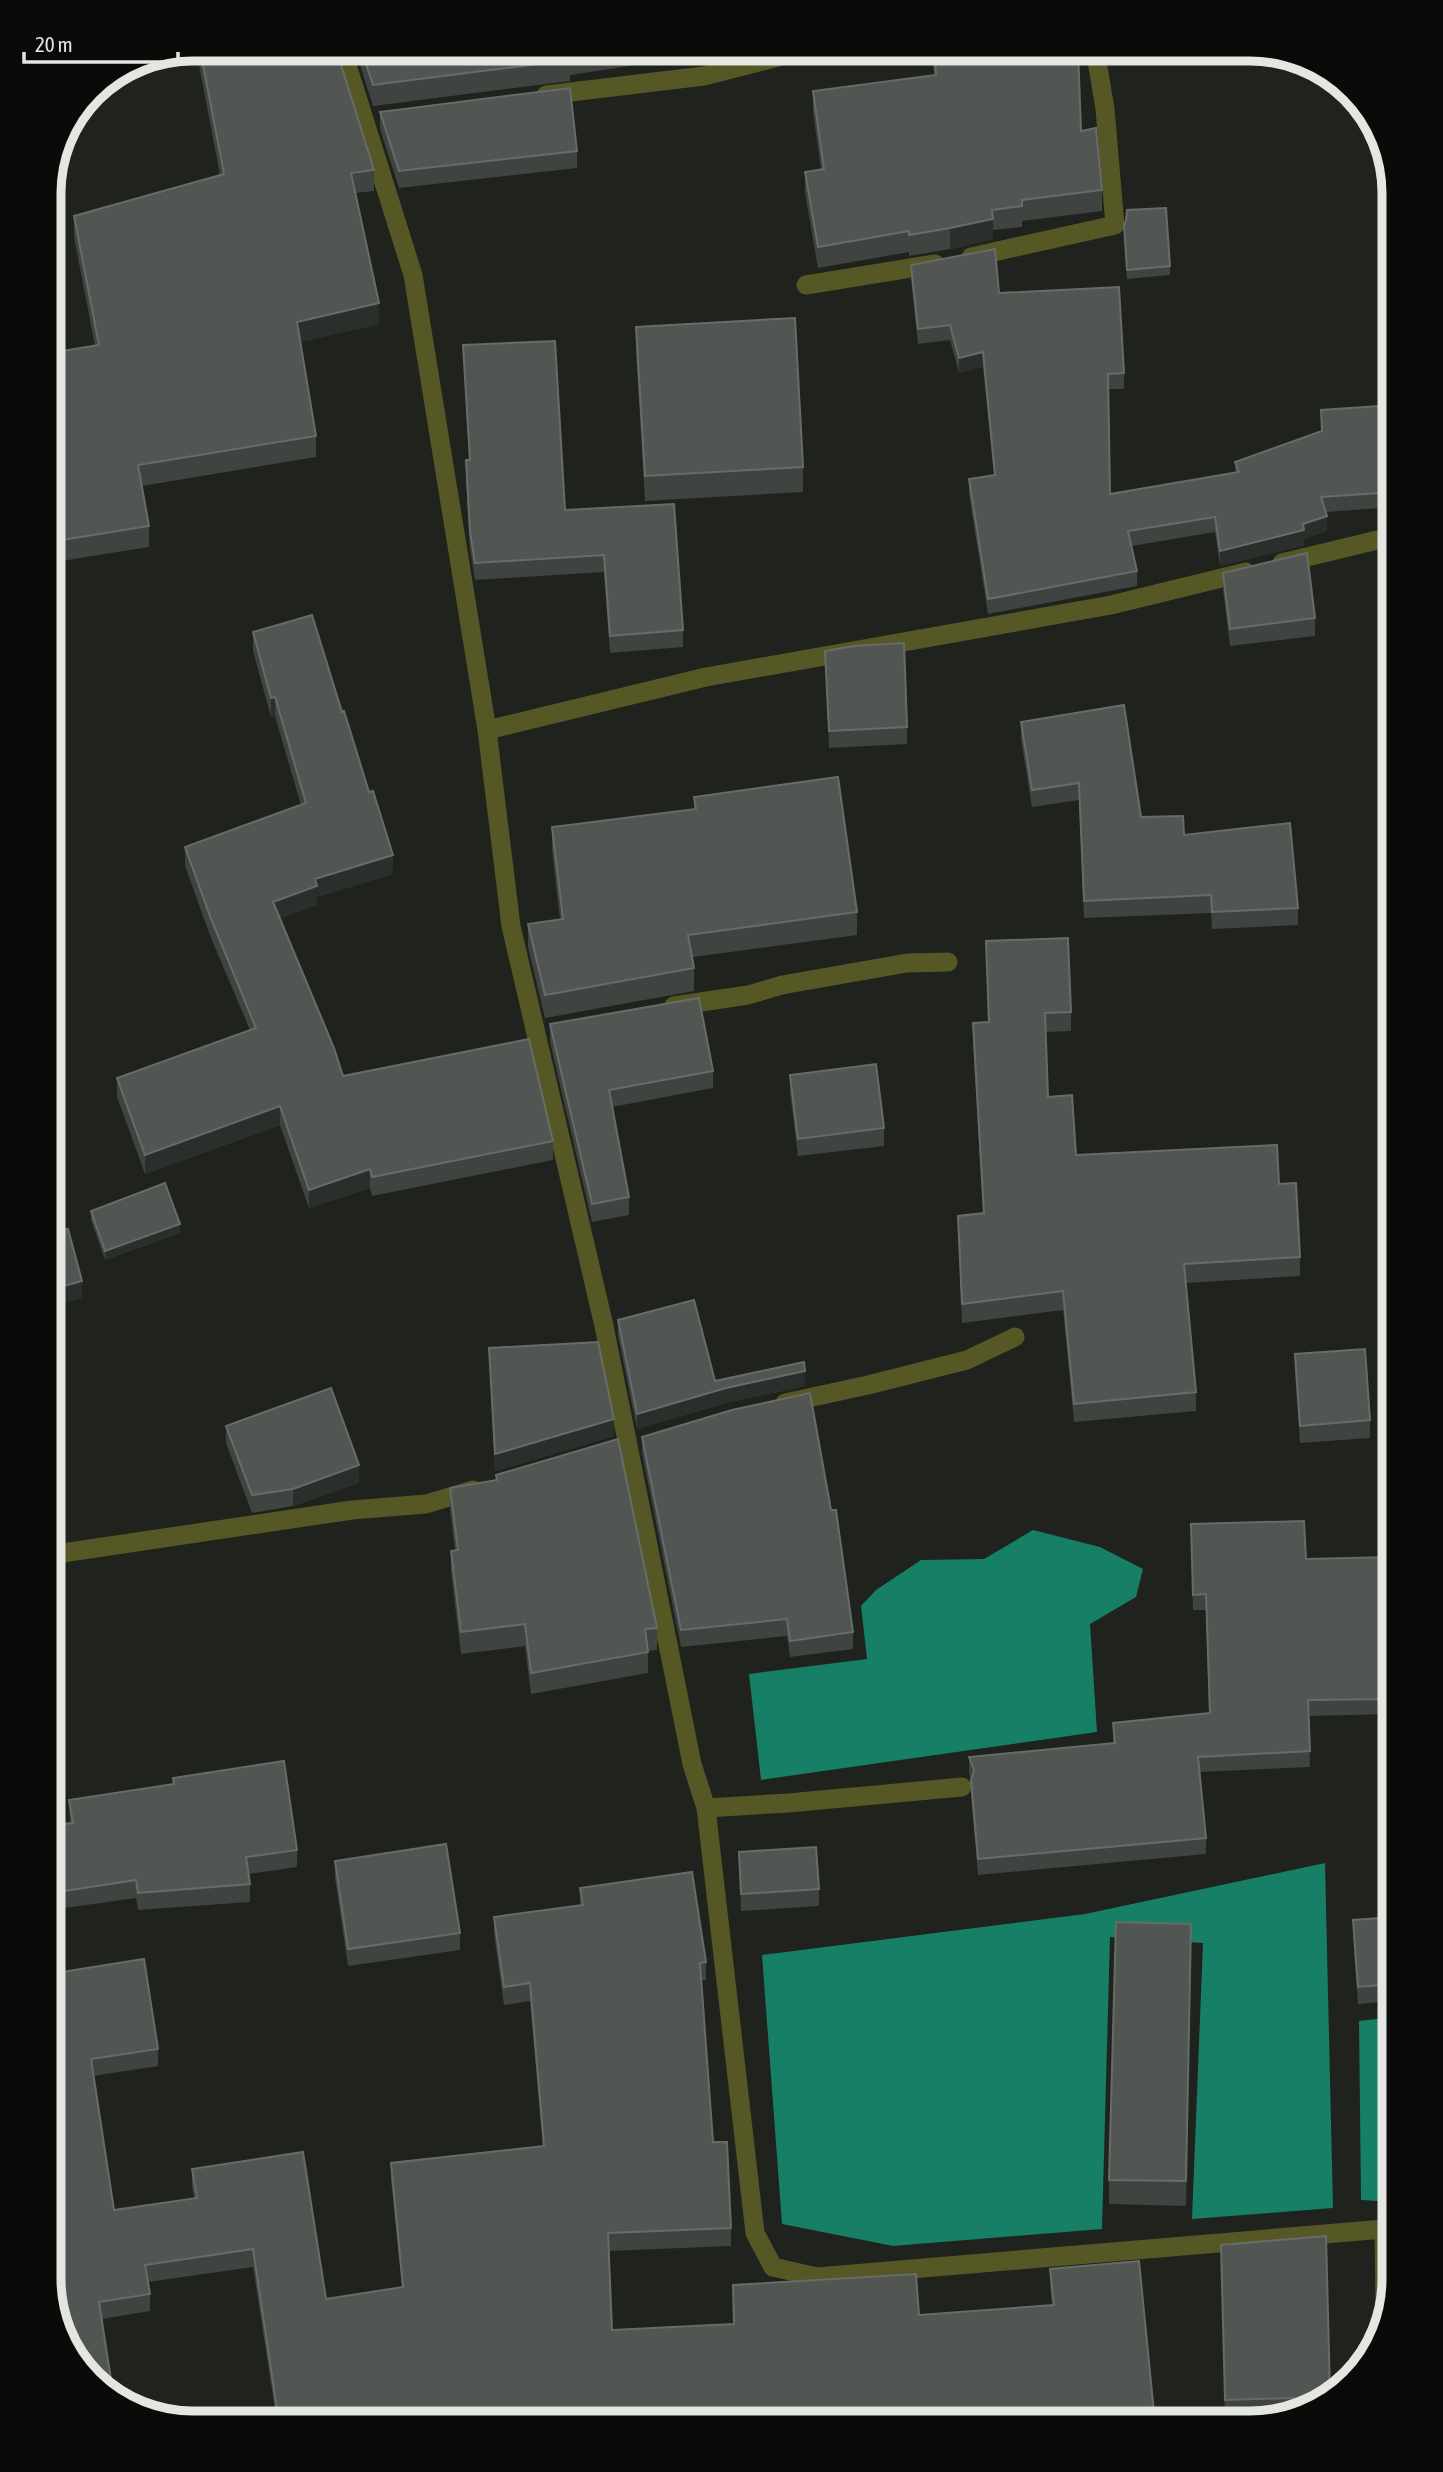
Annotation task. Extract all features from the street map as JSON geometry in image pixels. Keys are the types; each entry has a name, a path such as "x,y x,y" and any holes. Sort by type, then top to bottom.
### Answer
{"street":[{"path":"347,62 371,118 413,275 487,730 511,926 604,1326 634,1443 692,1764 706,1808 755,2233 773,2267 817,2277 1382,2229"},
{"path":"525,98 704,76 758,62"},
{"path":"806,285 952,261 1115,225 1105,109 1097,62"},
{"path":"487,730 706,677 1111,605 1382,539"},
{"path":"656,1009 748,996 782,985 907,963 948,962"},
{"path":"535,1032 559,1027"},
{"path":"766,1407 967,1360 1015,1337"},
{"path":"605,1451 634,1443"},
{"path":"61,1553 352,1510 426,1504 490,1485"},
{"path":"706,1808 962,1787"}],"shaded area":[{"path":"1033,1530 1100,1547 1143,1569 1136,1597 1090,1624 1097,1732 761,1780 749,1674 867,1659 861,1606 876,1590 921,1560 984,1559"},
{"path":"1325,1863 1333,2208 1192,2219 1203,1943 1110,1937 1102,2229 893,2246 782,2224 762,1955 1085,1914"},
{"path":"1382,2018 1382,2201 1361,2200 1359,2021"}],"building":[{"path":"202,62 340,62 374,170 351,173 379,303 297,322 316,436 138,465 149,526 62,540 62,351 99,345 74,216 224,174"},
{"path":"365,62 554,62 373,85"},
{"path":"935,62 1078,62 1081,131 1096,128 1102,190 1022,200 1022,206 992,210 993,219 950,228 909,235 909,231 818,247 805,172 824,169 813,91 936,75"},
{"path":"570,88 577,151 399,171 380,112"},
{"path":"1166,208 1170,266 1127,270 1124,225 1127,210"},
{"path":"995,249 999,293 1119,287 1124,373 1108,374 1110,494 1239,472 1235,462 1322,431 1321,410 1382,406 1382,493 1321,497 1327,516 1303,524 1304,530 1220,551 1215,517 1128,531 1137,571 988,599 969,479 995,475 983,352 959,358 950,325 918,329 911,265"},
{"path":"795,318 803,467 645,476 636,327"},
{"path":"555,341 565,510 674,504 683,630 610,636 604,555 475,563 470,532 466,460 470,460 463,345"},
{"path":"1307,553 1315,618 1230,629 1223,573"},
{"path":"312,615 369,792 373,791 393,855 315,879 317,886 273,902 334,1048 343,1076 529,1039 553,1141 372,1177 370,1169 309,1190 280,1106 145,1155 117,1078 256,1028 185,847 306,803 275,697 271,698 253,632"},
{"path":"904,643 907,727 829,731 825,651"},
{"path":"1124,705 1141,817 1183,816 1184,835 1290,823 1298,908 1212,912 1211,895 1084,901 1079,783 1032,790 1021,722"},
{"path":"838,777 857,912 688,935 694,968 545,995 528,924 563,919 552,827 696,809 694,797"},
{"path":"1068,938 1071,1012 1045,1013 1048,1097 1072,1095 1076,1155 1277,1145 1279,1184 1296,1183 1300,1257 1184,1264 1196,1392 1074,1404 1063,1291 962,1304 958,1216 984,1213 973,1023 989,1022 986,941"},
{"path":"699,998 713,1071 609,1090 629,1197 592,1204 550,1024"},
{"path":"876,1064 884,1128 798,1139 790,1075"},
{"path":"165,1183 180,1224 105,1251 91,1211"},
{"path":"68,1229 82,1281 61,1287 62,1230"},
{"path":"694,1300 715,1381 804,1362 805,1371 726,1388 637,1414 618,1320"},
{"path":"598,1342 614,1419 495,1454 489,1348"},
{"path":"1365,1349 1370,1420 1300,1426 1295,1354"},
{"path":"331,1388 359,1465 293,1489 252,1495 226,1426"},
{"path":"810,1393 831,1510 836,1510 853,1632 790,1641 787,1619 681,1630 642,1437 732,1410"},
{"path":"618,1439 657,1628 645,1629 648,1652 531,1673 525,1624 461,1632 451,1551 458,1550 450,1488 497,1480 496,1475"},
{"path":"1304,1521 1306,1559 1382,1557 1382,1699 1308,1700 1310,1751 1198,1757 1206,1838 978,1859 971,1780 974,1770 969,1757 1115,1743 1113,1723 1210,1713 1206,1594 1193,1595 1191,1524"},
{"path":"284,1761 297,1850 246,1857 250,1884 138,1893 136,1880 61,1892 61,1824 73,1823 69,1800 174,1784 173,1778"},
{"path":"446,1844 460,1933 348,1949 335,1861"},
{"path":"816,1847 819,1889 741,1894 739,1852"},
{"path":"692,1872 706,1962 700,1963 713,2142 727,2142 731,2228 608,2233 612,2330 734,2324 733,2285 916,2274 919,2315 1054,2305 1050,2269 1139,2261 1154,2411 277,2410 253,2249 145,2265 150,2294 99,2302 111,2382 106,2378 94,2366 75,2337 62,2296 61,1972 144,1959 158,2049 91,2059 114,2210 197,2198 192,2169 303,2152 326,2299 403,2287 391,2163 544,2146 530,1983 504,1987 494,1917 583,1905 580,1888"},
{"path":"1382,1918 1382,1985 1358,1987 1353,1920"},
{"path":"1116,1922 1191,1924 1186,2181 1109,2180"},
{"path":"1326,2236 1330,2383 1307,2398 1225,2400 1221,2245"}]}
